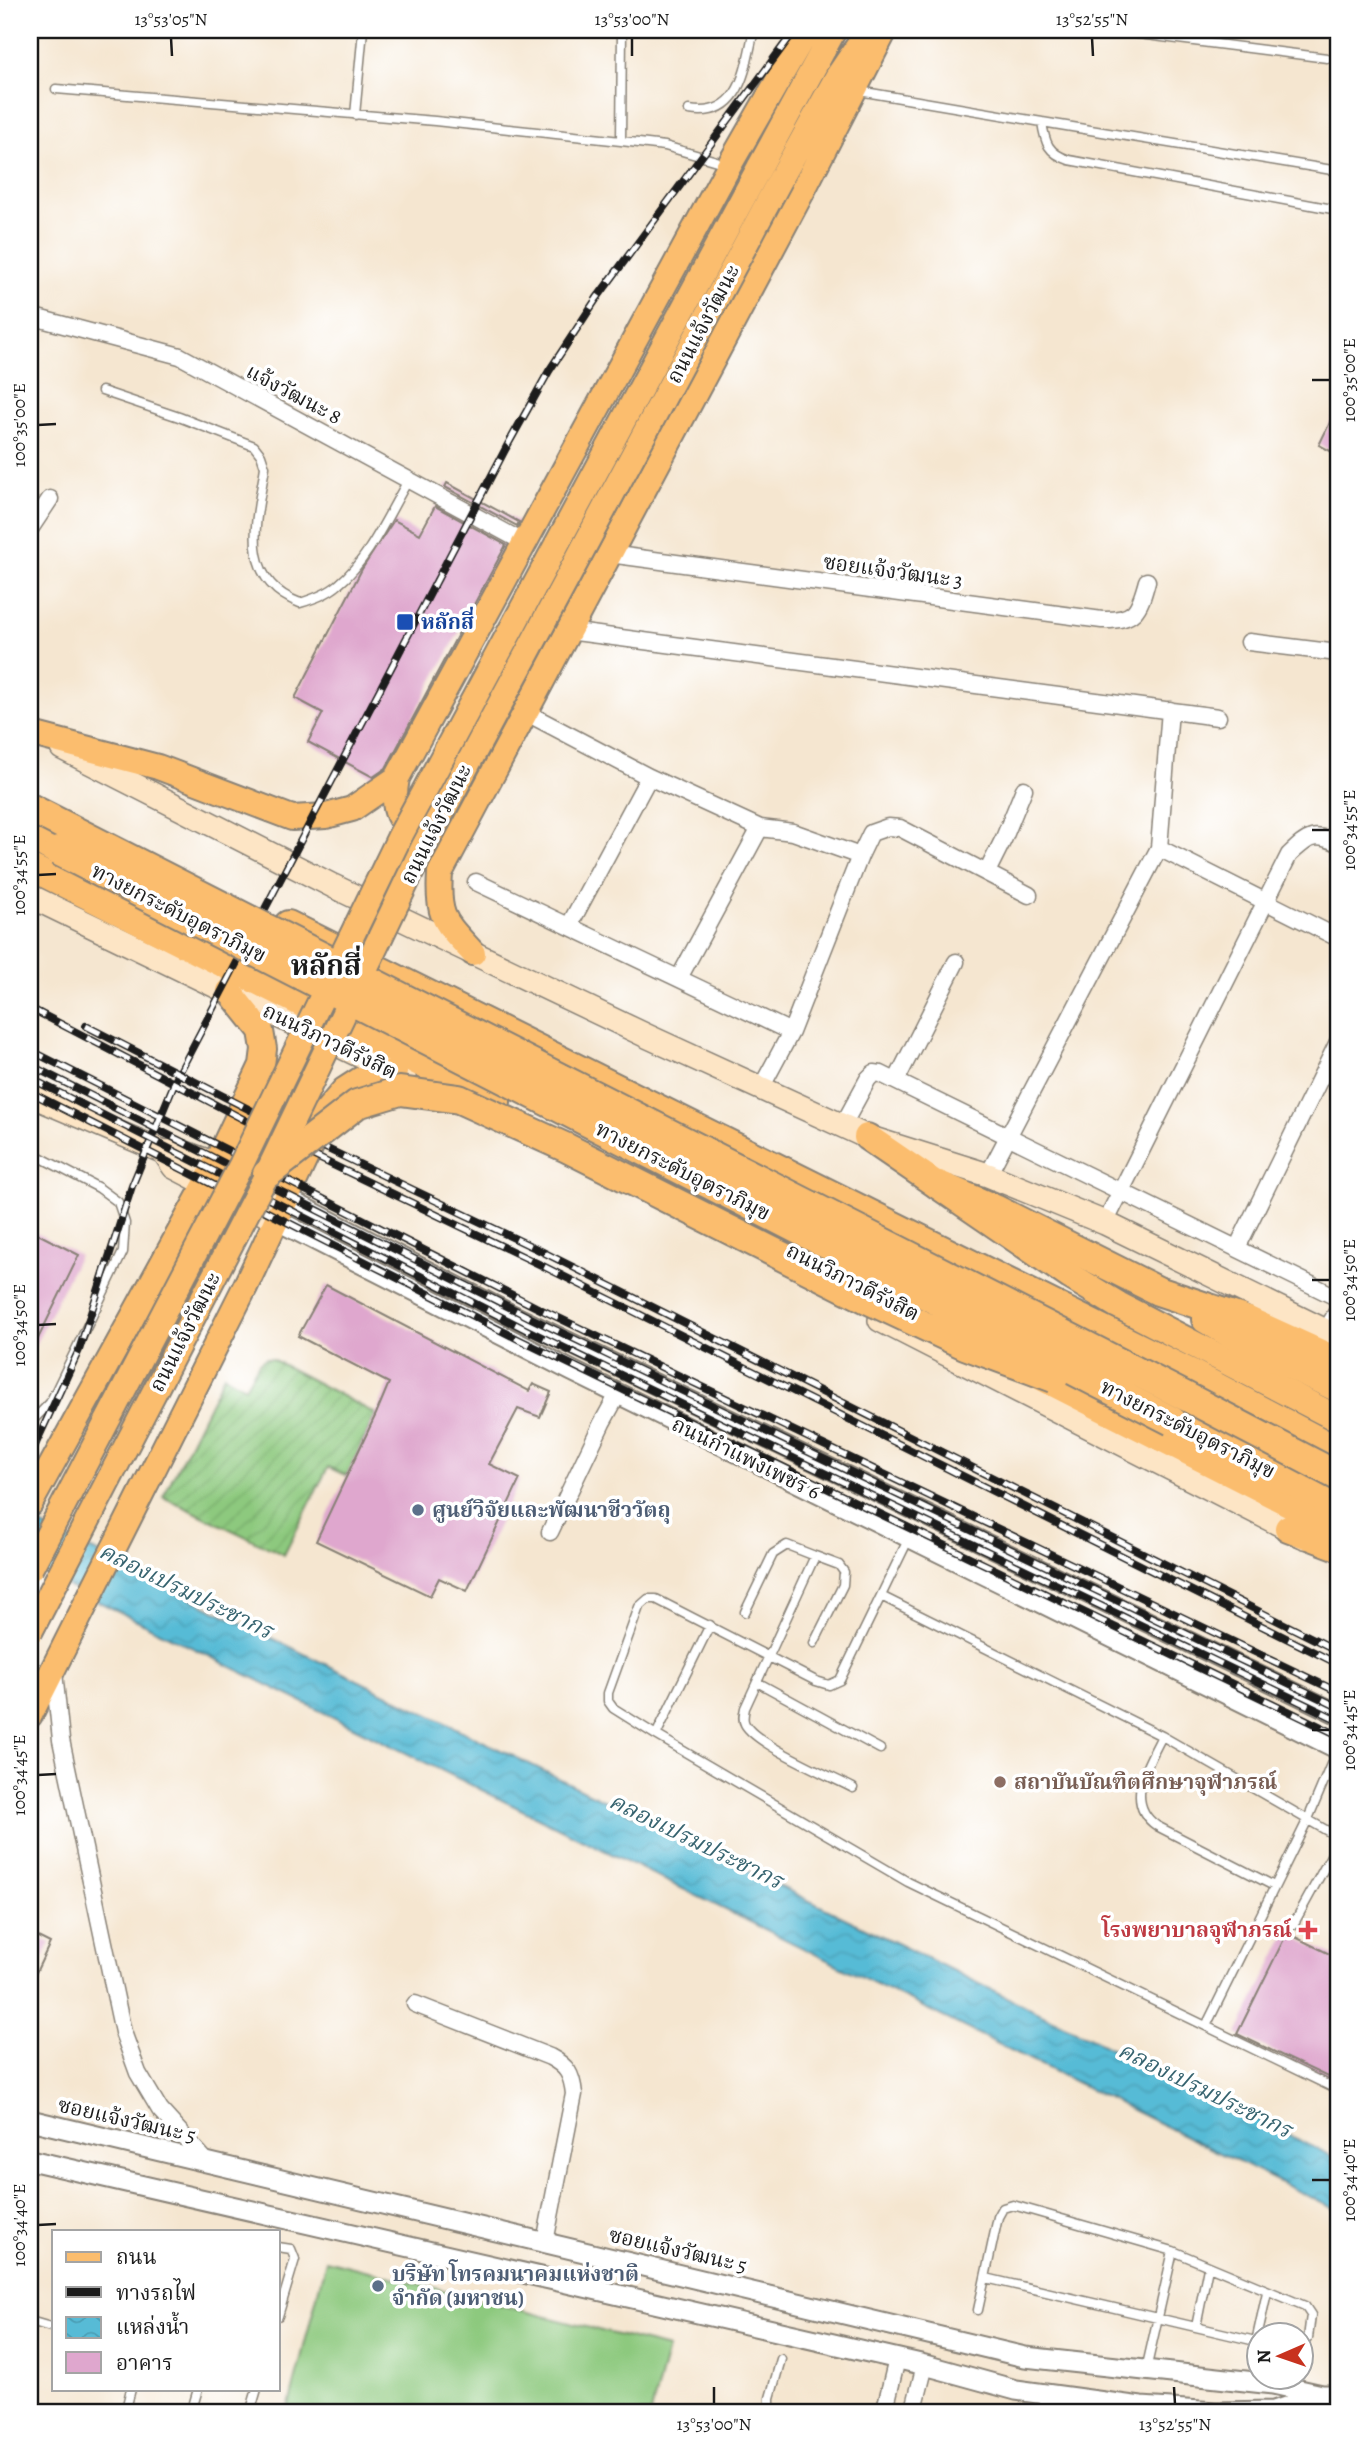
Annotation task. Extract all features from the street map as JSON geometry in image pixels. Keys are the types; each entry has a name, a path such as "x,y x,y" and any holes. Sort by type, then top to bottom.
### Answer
{"highway":[{"path":"30,794 1194,1374 1338,1450"},
{"name":"ทางยกระดับอุตราภิมุข","path":"30,808 1338,1476"},
{"name":"ทางยกระดับอุตราภิมุข","path":"30,835 1338,1505"},
{"name":"ถนนวิภาวดีรังสิต","path":"30,867 1338,1528"},
{"path":"267,1174 357,1104 400,1091 459,1099 567,1148 867,1299 965,1345 1172,1421"},
{"path":"855,1131 939,1185 1024,1246 1118,1305 1338,1419"},
{"path":"939,1185 995,1209 1158,1291 1248,1343 1338,1388"},
{"path":"1158,1291 1248,1321 1338,1362"},
{"path":"1288,1528 1338,1547"}],"main road":[{"path":"462,830 442,838 423,837 410,830 396,812 393,797 397,778 730,164 807,30"},
{"name":"ถนนแจ้งวัฒนะ","path":"30,1632 267,1174 423,848 769,174 834,30"},
{"name":"ถนนแจ้งวัฒนะ","path":"30,1569 241,1165 399,838 769,174 869,30"},
{"name":"ถนนแจ้งวัฒนะ","path":"473,953 444,921 438,899 440,873 802,192 885,30"},
{"path":"33,733 158,766 292,818 326,816 352,809 397,778"},
{"path":"33,733 333,886 761,1088 855,1131 988,1175 1105,1223 1332,1334"},
{"name":"ถนนวิภาวดีรังสิต","path":"30,896 395,1072 1338,1555"},
{"path":"30,1504 210,1174 262,1065 264,1049 261,1031 229,991"},
{"name":"ถนนแจ้งวัฒนะ","path":"30,1715 282,1210 322,1116 344,1090 361,1079 395,1072"},
{"name":"ถนนกำแพงเพชร 6","path":"30,1095 164,1152 174,1167 210,1174 282,1210"},
{"path":"169,1251 188,1235 207,1234 221,1238 238,1254 243,1268 244,1287"}],"street":[{"name":"แจ้งวัฒนะ 8","path":"30,316 180,356 525,542"},
{"path":"30,529 50,499"},
{"name":"ซอยแจ้งวัฒนะ 3","path":"609,554 1122,621 1135,612 1140,604 1147,581"},
{"path":"568,631 1218,717"},
{"path":"1249,642 1338,653"},
{"path":"988,1175 1159,848 1170,710"},
{"path":"525,712 649,777 760,828 793,832 860,856"},
{"path":"569,926 649,777"},
{"path":"987,872 1024,789"},
{"path":"761,1088 791,1032 871,833 888,827 900,828 1029,895"},
{"path":"679,978 760,828"},
{"path":"1105,1223 1289,855 1303,841 1320,836 1338,843"},
{"path":"1159,848 1338,938"},
{"path":"476,882 791,1032"},
{"path":"896,1081 956,962"},
{"path":"1237,1248 1336,1051"},
{"path":"855,1131 874,1073 1008,1135 1338,1298"},
{"name":"ถนนกำแพงเพชร 6","path":"282,1210 618,1394 1338,1749"},
{"name":"ถนนกำแพงเพชร 6","path":"282,1210 508,1313 1338,1714"},
{"path":"1332,1334 1338,1310"},
{"path":"550,1532 618,1394"},
{"path":"1188,1676 1201,1648"},
{"path":"54,1669 61,1740 123,2032 138,2073 160,2110 207,2162"},
{"path":"415,2004 550,2057 564,2064 572,2077 573,2094 545,2242"},
{"name":"ซอยแจ้งวัฒนะ 5","path":"32,2120 1025,2357 1273,2384 1330,2400"},
{"name":"ซอยแจ้งวัฒนะ 5","path":"30,2160 925,2365 1016,2389 1141,2407 1216,2412 1274,2411 1330,2400"},
{"path":"884,2413 906,2328"},
{"path":"913,2413 932,2334"}],"lane":[{"path":"355,115 363,30"},
{"path":"621,141 622,30"},
{"path":"689,110 714,110 734,97 741,84 754,30"},
{"path":"1107,30 1327,58"},
{"path":"56,89 621,141 665,146 730,164"},
{"path":"854,90 1338,171"},
{"path":"1042,122 1047,146 1058,156 1069,160 1338,210"},
{"path":"102,391 254,446 265,467 255,542 257,562 273,590 300,603 318,597 338,585 361,561 409,480"},
{"path":"30,1152 99,1188 118,1202 125,1223 123,1252 50,1403 30,1420"},
{"path":"909,1538 840,1680 829,1685 656,1599 648,1599 639,1607 608,1693 608,1701 613,1708 656,1735 908,1882 1338,2090"},
{"path":"745,1612 773,1554 779,1549 787,1545 839,1565 844,1573 843,1585 814,1643"},
{"path":"815,1556 745,1709 743,1720 745,1726 760,1740 853,1788"},
{"path":"881,1596 1162,1736 1338,1837"},
{"path":"656,1735 710,1625"},
{"path":"757,1682 880,1749"},
{"path":"1162,1736 1141,1779 1139,1790 1144,1815 1157,1826 1274,1886"},
{"path":"1206,2026 1308,1819 1338,1749"},
{"path":"1293,1925 1338,1843"},
{"path":"30,2141 32,2120"},
{"path":"978,2311 998,2217 1003,2208 1013,2205 1173,2252 1305,2306 1311,2315 1310,2320"},
{"path":"280,2246 291,2249 295,2259 280,2309"},
{"path":"1146,2370 1173,2252"},
{"path":"1196,2327 1208,2267"},
{"path":"986,2278 1246,2339"},
{"path":"1262,2320 1267,2292"},
{"path":"30,2321 52,2327"},
{"path":"770,2413 770,2398 781,2359"},
{"path":"125,2413 131,2390"},
{"path":"191,2413 198,2390"},
{"path":"250,2413 257,2390"}],"green space":[{"path":"266,1358 376,1414 347,1476 328,1467 284,1555 163,1497 224,1375 245,1387 259,1363"},
{"path":"326,2260 668,2348 651,2413 287,2413"}],"water":[{"path":"30,1520 1338,2159 1338,2211 30,1568"}],"building":[{"path":"1338,406 1338,455 1319,445"},
{"path":"447,483 519,522 517,526 445,487"},
{"name":"หลักสี่","path":"435,506 506,545 386,768 373,777 308,742 323,713 295,698 362,569 394,520 420,534"},
{"path":"30,1230 79,1255 30,1355"},
{"path":"326,1285 529,1391 533,1384 551,1392 540,1417 518,1409 489,1464 520,1479 467,1591 439,1578 430,1596 316,1541 389,1383 298,1336"},
{"path":"30,1933 50,1943 30,1985"},
{"name":"โรงพยาบาลจุฬาภรณ์","path":"1287,1933 1338,1958 1338,2082 1237,2034"}],"railway":[{"path":"30,1456 79,1350 132,1186 176,1079 506,448 549,371 597,298 795,30"},
{"path":"30,1008 308,1153 545,1267 1338,1664"},
{"path":"86,1026 313,1142 537,1249 1338,1651"},
{"path":"30,1050 536,1307 1338,1692"},
{"path":"30,1065 531,1318 1338,1707"},
{"path":"30,1078 525,1329 1338,1720"},
{"path":"30,1092 520,1340 1338,1735"}],"place":[{"name":"หลักสี่","path":"405,622"},
{"name":"ศูนย์วิจัยและพัฒนาชีววัตถุ","path":"418,1510"},
{"name":"สถาบันบัณฑิตศึกษาจุฬาภรณ์","path":"1000,1782"},
{"name":"โรงพยาบาลจุฬาภรณ์","path":"1308,1930"},
{"name":"บริษัท โทรคมนาคมแห่งชาติ จำกัด (มหาชน)","path":"378,2286"}],"district":[{"name":"หลักสี่","path":"326,966"}],"water label":[{"name":"คลองเปรมประชากร","path":"186,1591"},
{"name":"คลองเปรมประชากร","path":"696,1841"},
{"name":"คลองเปรมประชากร","path":"1205,2090"}]}
